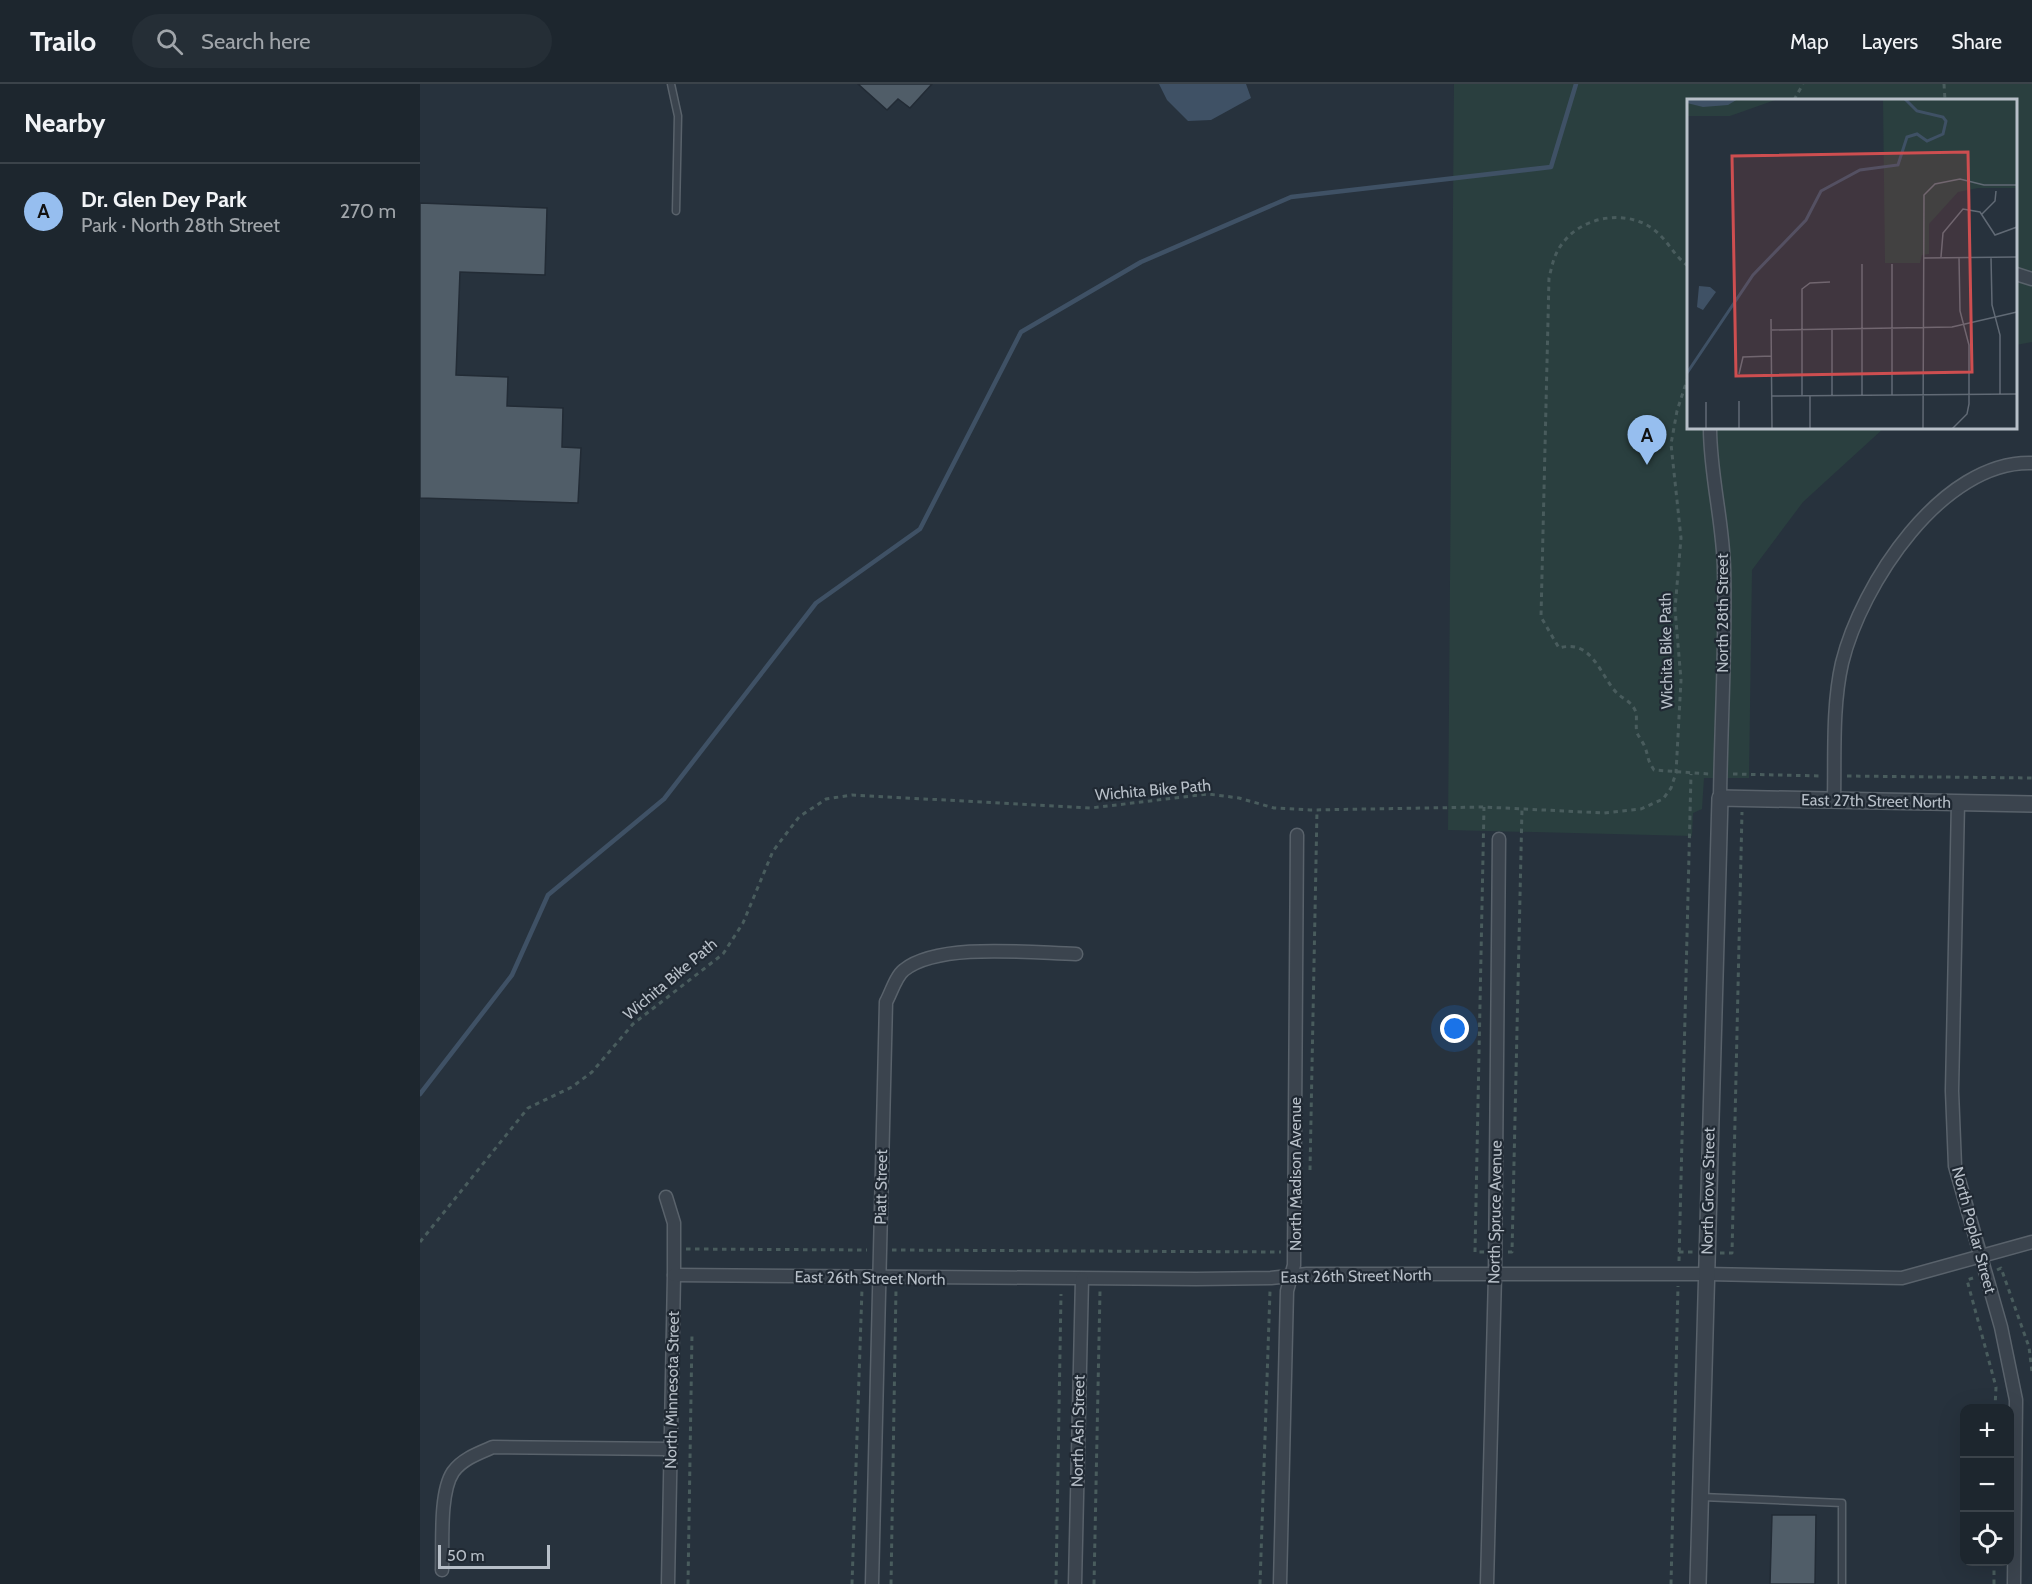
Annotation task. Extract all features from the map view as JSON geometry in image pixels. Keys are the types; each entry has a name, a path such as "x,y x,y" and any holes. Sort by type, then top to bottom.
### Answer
{"street":[{"path":"2017,274 2032,279"},
{"name":"North 28th Street","path":"1710,429 1710,449 1722,528 1724,568 1720,798"},
{"path":"1834,800 1837,702 1842,665 1851,634 1878,579 1926,516 1946,497 1990,470 2009,465 2032,463"},
{"name":"East 27th Street North","path":"1720,798 2032,804"},
{"name":"North Grove Street","path":"1698,1584 1720,798"},
{"name":"North Poplar Street","path":"1958,802 1952,1091 1955,1166 2001,1327 2016,1400 2014,1584"},
{"name":"North Madison Avenue","path":"1280,1584 1287,1292 1294,1252 1297,836"},
{"name":"North Spruce Avenue","path":"1487,1584 1495,1275 1499,840"},
{"name":"Piatt Street","path":"872,1584 886,1002 903,970 936,955 973,952 1076,954"},
{"name":"North Minnesota Street","path":"666,1197 674,1223 668,1584"},
{"name":"East 26th Street North","path":"674,1275 1082,1279 1707,1274 1902,1278 2032,1242"},
{"name":"North Ash Street","path":"1075,1584 1082,1279"},
{"path":"442,1570 445,1496 453,1472 471,1456 493,1447 671,1449"}],"lane":[{"path":"671,84 678,116 676,211"},
{"path":"1701,1497 1842,1503 1842,1584"}],"path":[{"path":"1795,99 1803,84"},
{"path":"1687,264 1652,228 1634,220 1619,217 1605,218 1574,230 1562,244 1553,260 1549,278 1541,617 1559,648 1570,645 1587,652 1602,668 1608,682 1618,695 1629,701 1636,712 1637,732 1645,746 1646,759 1654,770 1691,774 2032,778"},
{"name":"Wichita Bike Path","path":"420,1242 528,1108 572,1088 592,1072 633,1024 723,954 743,923 772,851 799,817 826,799 852,795 1091,808 1208,794 1239,798 1274,808 1317,810 1484,807 1604,813 1641,809 1663,799 1671,788 1676,773 1681,680 1674,609 1680,538 1671,444 1677,411 1687,383"},
{"path":"1671,1584 1691,774"},
{"path":"1679,1252 1732,1253 1743,775"},
{"path":"1309,1180 1317,810"},
{"path":"686,1249 1294,1252"},
{"path":"1260,1584 1268,1295 1272,1287"},
{"path":"1094,1584 1100,1291"},
{"path":"1056,1584 1061,1294"},
{"path":"688,1584 692,1335"},
{"path":"1994,1566 1994,1584"}],"green space":[{"path":"1454,84 2032,84 2032,342 2017,345 2017,99 1687,99 1687,429 1883,429 1803,502 1752,570 1749,778 1704,778 1702,809 1693,813 1692,836 1448,830"}],"water":[{"path":"1159,84 1246,84 1251,98 1211,120 1188,121 1167,100"}],"building":[{"path":"858,84 932,84 910,108 898,99 887,110"},
{"path":"420,203 547,208 545,275 460,272 456,375 508,377 507,406 563,408 562,447 581,448 578,503 420,498"},
{"path":"1772,1515 1816,1515 1815,1584 1770,1584"}],"waterway":[{"path":"420,1094 512,975 548,895 664,799 816,603 920,529 1021,332 1141,262 1291,197 1551,167 1576,84"}],"place":[{"name":"Dr. Glen Dey Park","path":"1647,465"}]}
